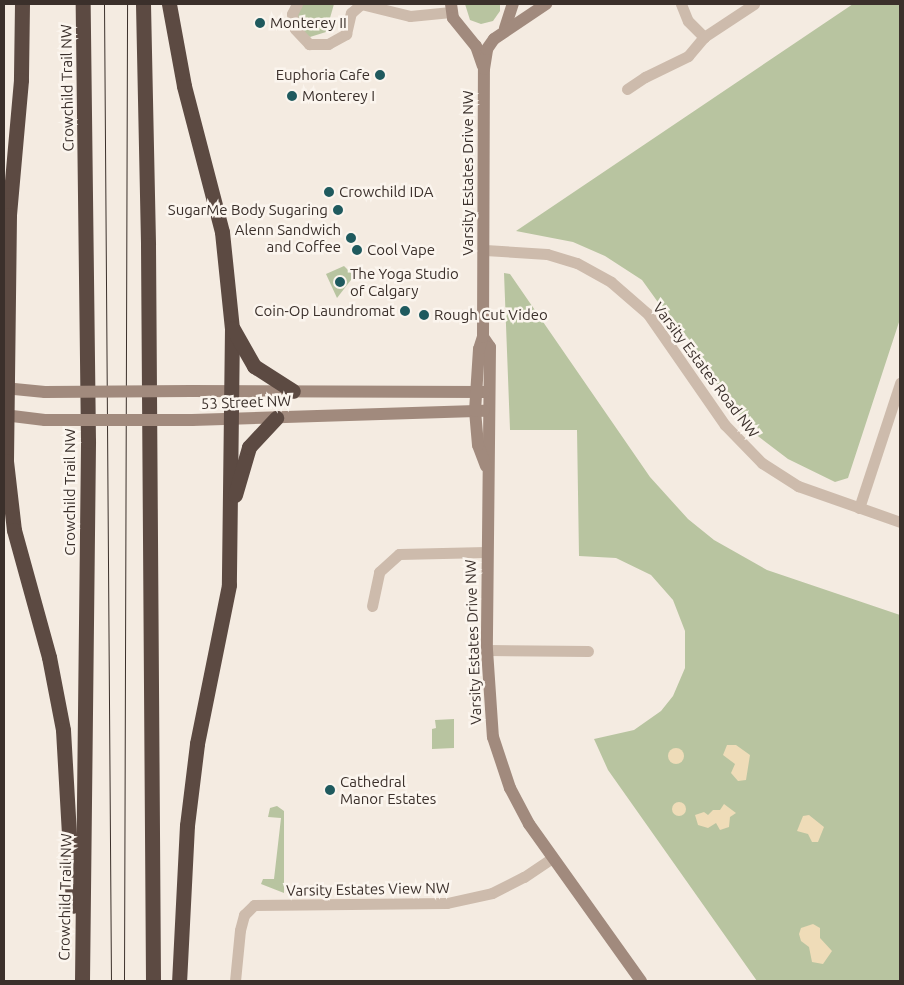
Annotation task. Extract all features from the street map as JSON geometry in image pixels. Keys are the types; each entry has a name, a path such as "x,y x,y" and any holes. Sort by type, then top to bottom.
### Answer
{"highway":[{"path":"22,4 21,80 6,220 5,459 14,530 49,657 63,730 74,914 82,950"},
{"name":"Crowchild Trail NW","path":"82,981 88,441 83,4"},
{"path":"143,4 148,254 152,981"},
{"path":"169,4 184,86 222,232 232,328 230,417 232,500 229,585 197,744 187,825 179,981"},
{"path":"232,328 254,366 293,390"},
{"path":"232,500 238,489 249,447 276,418"}],"street":[{"path":"297,4 292,14 295,29 309,44 328,44 346,34 351,14 361,4 410,16 451,8"},
{"path":"503,30 510,20 513,4"},
{"path":"503,30 546,4"},
{"path":"680,4 688,21 704,38"},
{"path":"627,89 649,74 684,59 704,38 754,4"},
{"name":"Varsity Estates Drive NW","path":"451,8 465,33 476,46 484,69"},
{"name":"Varsity Estates Drive NW","path":"487,469 478,445 475,411 483,392 490,347 484,337 486,250 484,69 488,49 503,30"},
{"name":"Varsity Estates Road NW","path":"486,250 547,254 577,263 611,282 648,314 725,425 749,452 798,486 900,522"},
{"path":"859,508 900,383"},
{"name":"53 Street NW","path":"5,388 45,392 231,390 483,392"},
{"name":"Varsity Estates Drive NW","path":"483,392 489,412 486,552 487,650 489,695 498,758 518,806 552,858 641,981"},
{"name":"53 Street NW","path":"5,415 45,420 192,420 230,417 276,418 489,412"},
{"path":"372,606 379,572 399,554 486,552"},
{"path":"487,650 588,651"},
{"name":"Varsity Estates View NW","path":"235,981 240,930 244,914 254,905 447,904 492,894 524,877 552,858"}],"green space":[{"path":"299,4 334,4 326,32 310,37 300,33 296,9"},
{"path":"465,4 500,4 500,11 493,21 481,24 470,20"},
{"path":"853,4 900,4 900,319 848,478 835,482 788,459 750,430 642,280 605,256 573,242 516,231"},
{"name":"The Yoga Studio of Calgary","path":"344,266 354,276 337,298 326,274"},
{"path":"504,273 510,274 650,477 688,519 714,540 767,570 900,615 900,981 757,981 608,770 594,739 634,730 661,711 673,696 685,668 685,631 673,600 651,575 616,558 579,556 577,430 510,430"},
{"path":"454,719 454,748 432,749 432,729 436,728 435,720"},
{"path":"277,806 284,811 284,893 261,884 263,879 274,879 281,818 268,817 270,808"}],"sand":[{"path":"727,745 736,745 750,755 746,780 738,781 731,773 735,764 723,755"},
{"path":"676,748 682,750 684,756 682,762 676,764 670,762 668,756 670,750"},
{"path":"676,802 682,802 686,809 682,816 676,816 672,812 672,806"},
{"path":"724,804 736,813 730,817 729,827 720,830 716,823 708,828 698,825 695,815 704,812 708,815 713,810 720,810"},
{"path":"809,815 824,827 818,842 812,842 808,834 797,831 803,816"},
{"path":"813,924 820,928 820,938 832,951 823,964 812,962 809,947 801,941 799,934 801,928"}],"tram line":[{"path":"104,4 111,981"},
{"path":"124,981 127,4"}],"place":[{"name":"Monterey II","path":"260,23"},
{"name":"Euphoria Cafe","path":"380,75"},
{"name":"Monterey I","path":"292,96"},
{"name":"Crowchild IDA","path":"329,192"},
{"name":"SugarMe Body Sugaring","path":"338,210"},
{"name":"Alenn Sandwich and Coffee","path":"351,238"},
{"name":"Cool Vape","path":"357,250"},
{"name":"The Yoga Studio of Calgary","path":"340,282"},
{"name":"Coin-Op Laundromat","path":"405,311"},
{"name":"Rough Cut Video","path":"424,315"},
{"name":"Cathedral Manor Estates","path":"330,790"}]}
